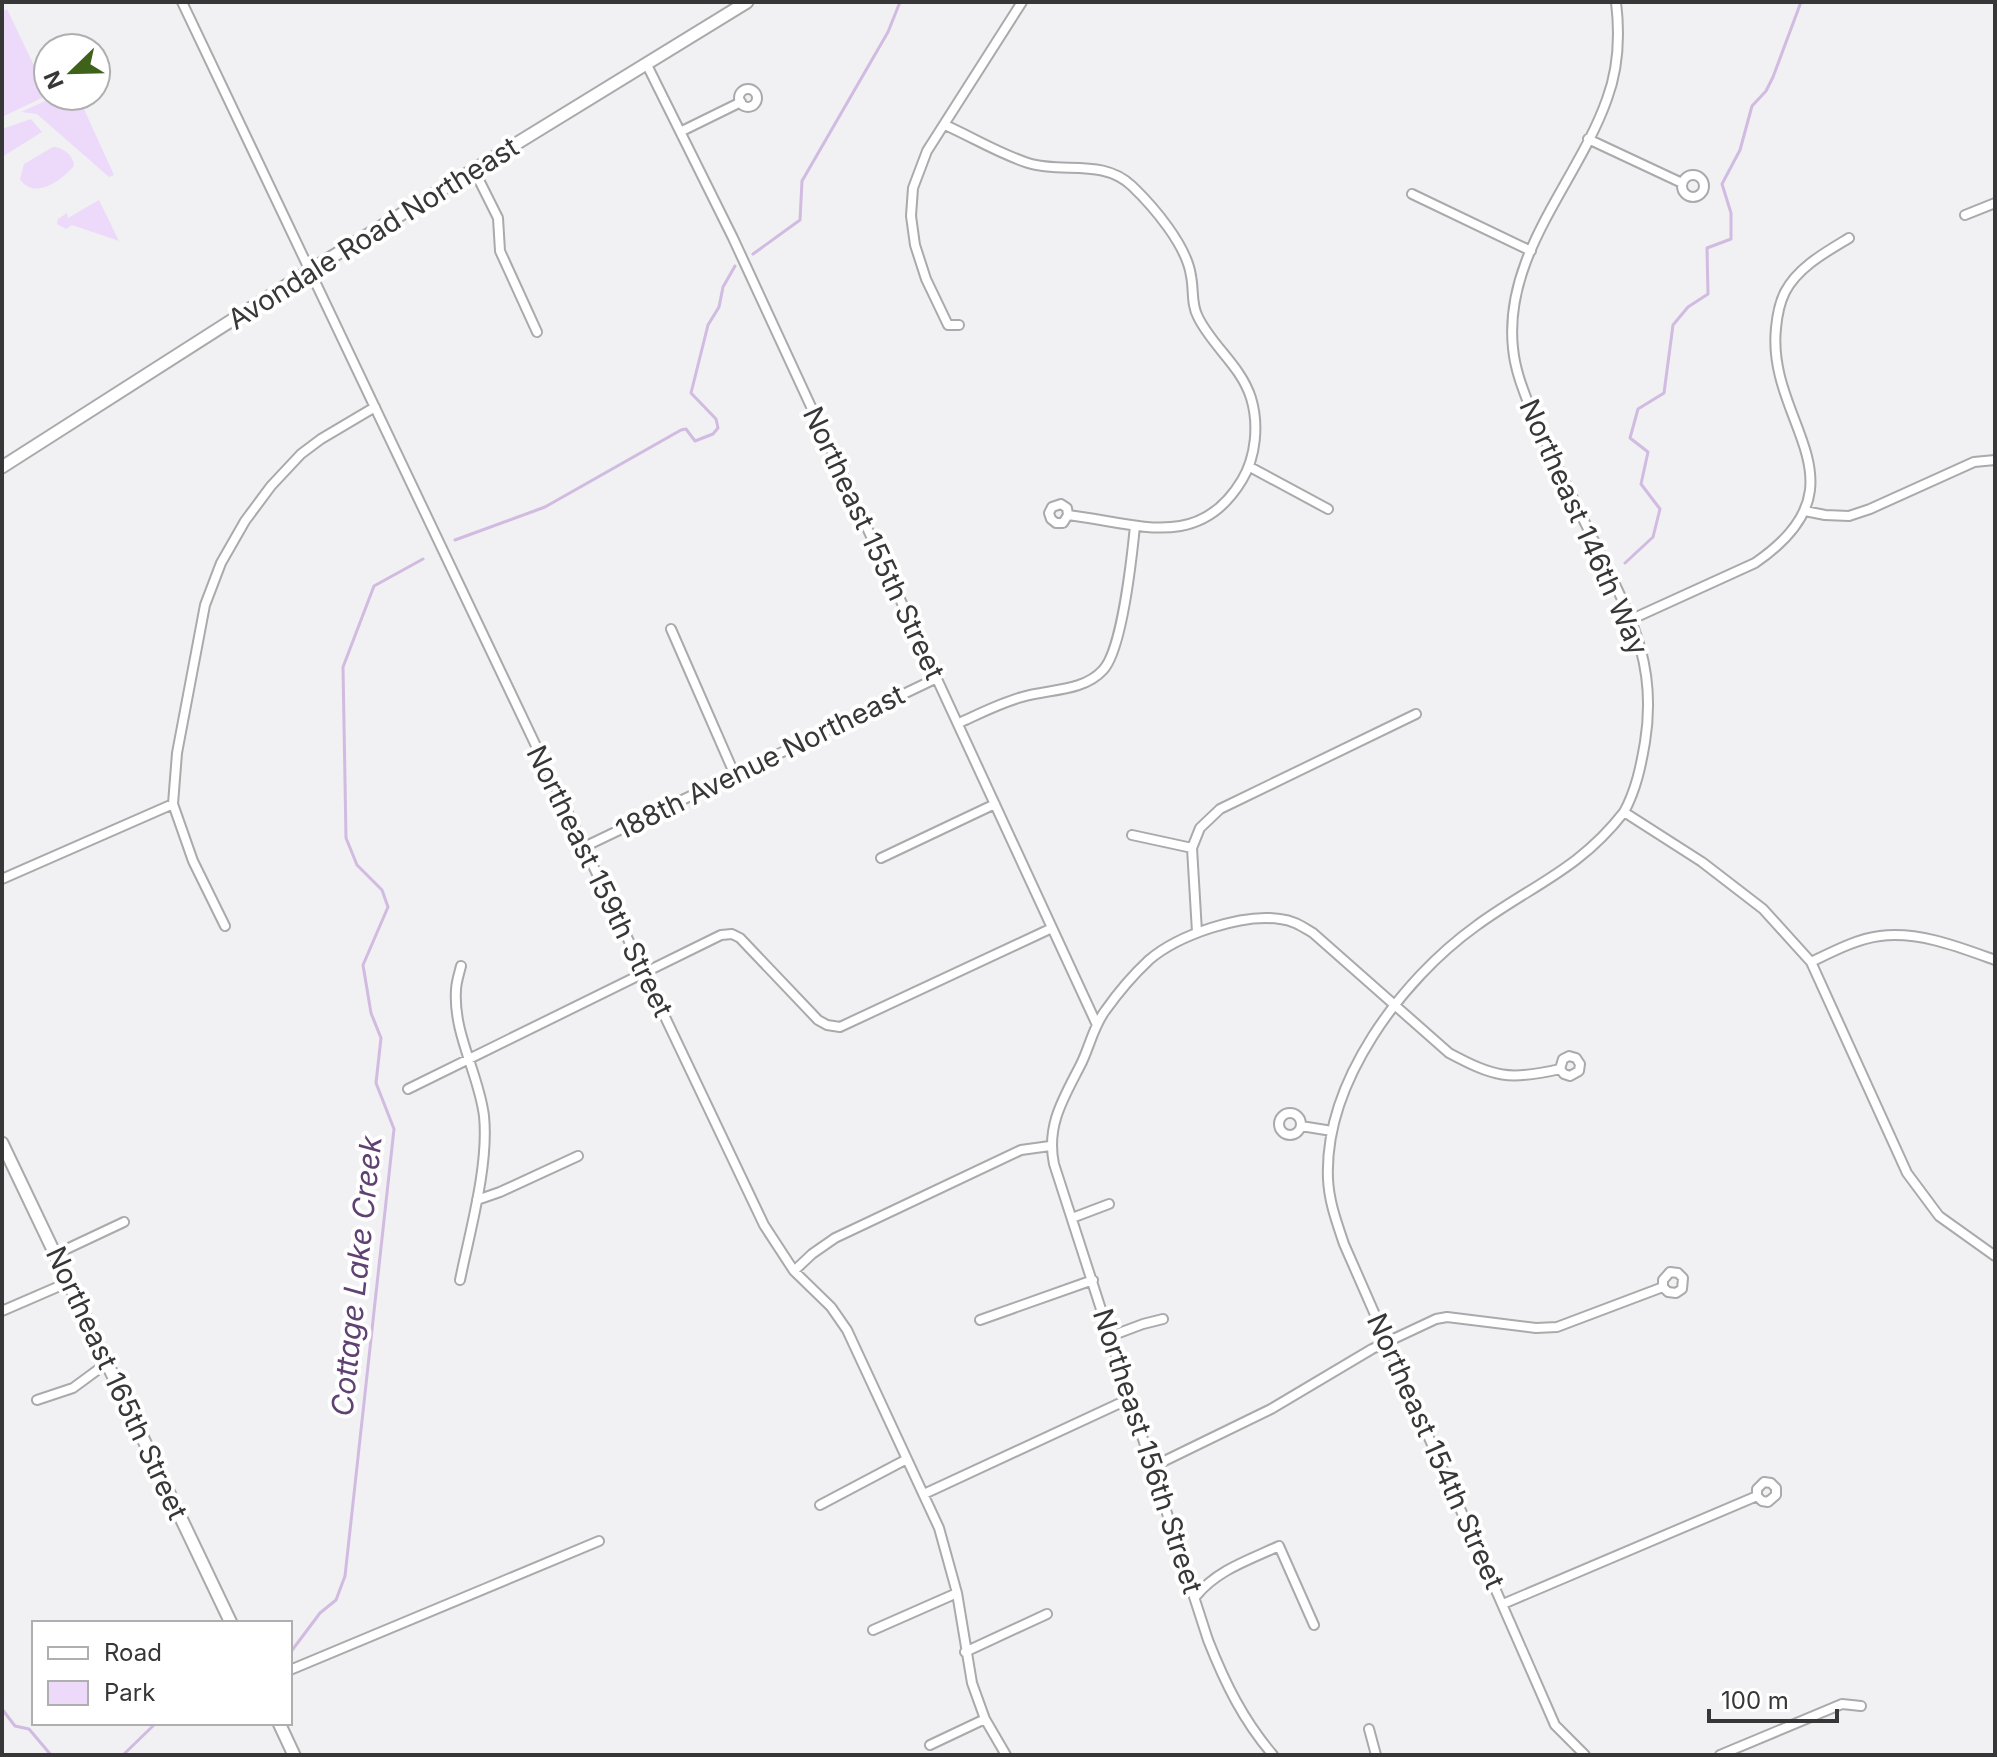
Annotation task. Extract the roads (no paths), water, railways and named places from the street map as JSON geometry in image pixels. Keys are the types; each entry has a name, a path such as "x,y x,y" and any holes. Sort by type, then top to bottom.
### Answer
{"main road":[{"name":"Avondale Road Northeast","path":"2,467 309,271 747,2"},
{"name":"Northeast 165th Street","path":"2,1143 230,1621"},
{"path":"280,1725 294,1755"}],"street":[{"name":"Northeast 159th Street","path":"182,2 764,1225 794,1271 831,1307 847,1330 924,1494 949,1555 972,1683 985,1719 1006,1755"},
{"path":"959,325 948,325 926,279 915,245 911,216 913,188 919,169 1022,2"},
{"name":"Northeast 146th Way","path":"1616,2 1619,31 1617,63 1607,99 1531,251 1514,302 1513,347 1519,380 1532,413 1632,619 1644,656 1649,687 1648,727 1641,768 1624,812"},
{"name":"Northeast 155th Street","path":"646,63 682,131 1097,1025"},
{"path":"682,131 741,102"},
{"path":"945,125 1027,162 1107,171 1132,185 1187,257 1199,321 1233,365 1251,397 1254,441 1250,467 1234,494 1215,513 1199,522 1172,528 1135,526 1068,515"},
{"path":"1588,139 1682,183"},
{"path":"474,170 498,218 500,251 537,332"},
{"path":"1412,194 1531,251"},
{"path":"1965,215 1995,203"},
{"path":"1632,619 1755,563 1788,536 1805,511 1810,487 1807,450 1775,361 1777,319 1784,293 1799,273 1820,255 1849,238"},
{"path":"225,926 193,861 173,804 177,753 205,605 221,563 245,521 271,486 301,454 375,407"},
{"path":"1805,511 1849,516 1974,462 1995,460"},
{"path":"1250,467 1328,509"},
{"path":"959,723 1024,696 1084,683 1104,670 1113,656 1135,526"},
{"path":"671,629 734,773"},
{"name":"188th Avenue Northeast","path":"584,847 937,678"},
{"path":"1197,932 1192,848 1200,828 1220,809 1416,714"},
{"path":"2,879 173,804"},
{"path":"881,858 995,804"},
{"path":"1624,812 1702,862 1763,909 1811,962 1907,1173 1939,1216 1995,1256"},
{"name":"Northeast 154th Street","path":"1585,1755 1555,1725 1344,1244 1328,1181 1332,1131 1348,1086 1363,1054 1393,1005 1446,949 1504,906 1582,858 1624,812"},
{"path":"1132,835 1192,848"},
{"name":"Northeast 156th Street","path":"1273,1755 1250,1728 1223,1679 1050,1146 1055,1119 1103,1012 1149,960 1180,939 1197,932 1230,923 1264,919 1279,918 1298,924 1343,958 1449,1053 1495,1075 1519,1077 1560,1069"},
{"path":"408,1089 721,935 732,934 740,938 818,1020 840,1027 1052,928"},
{"path":"1811,962 1844,946 1879,936 1907,936 1955,946 1995,960"},
{"path":"460,1280 477,1200 485,1133 480,1093 458,1017 456,991 461,966"},
{"path":"1301,1126 1332,1131"},
{"path":"794,1271 835,1238 1021,1150 1050,1146"},
{"path":"477,1200 578,1156"},
{"path":"1072,1218 1109,1204"},
{"path":"56,1254 124,1222"},
{"path":"980,1320 1093,1280"},
{"path":"2,1311 69,1282"},
{"path":"1152,1467 1271,1409 1388,1341 1436,1319 1447,1317 1536,1328 1557,1327 1663,1287"},
{"path":"1111,1336 1163,1319"},
{"path":"37,1400 73,1388 107,1363"},
{"path":"924,1494 1131,1398"},
{"path":"820,1505 907,1459"},
{"path":"1503,1604 1757,1496"},
{"path":"292,1669 599,1541"},
{"path":"1196,1596 1218,1574 1279,1546 1314,1625"},
{"path":"873,1630 957,1593"},
{"path":"965,1652 1047,1614"},
{"path":"1720,1755 1842,1704 1861,1706"},
{"path":"930,1745 985,1719"},
{"path":"1369,1729 1376,1755"}],"waterway":[{"name":"Cottage Lake Creek","path":"753,254 800,220 802,181 888,32 900,2"},
{"path":"1625,563 1653,537 1660,509 1641,484 1648,452 1630,438 1638,409 1664,393 1673,325 1688,307 1708,294 1707,248 1731,239 1731,213 1722,184 1740,150 1752,106 1766,91 1773,77 1801,2"},
{"name":"Cottage Lake Creek","path":"455,540 545,507 681,430 686,429 695,441 713,434 718,428 716,419 691,393 708,325 719,307 723,287 735,266"},
{"name":"Cottage Lake Creek","path":"292,1650 320,1613 336,1600 345,1576 394,1129 376,1083 381,1038 371,1013 363,965 388,907 382,890 357,865 346,838 343,667 374,586 423,559"},
{"name":"Cottage Lake Creek","path":"2,1709 15,1726 29,1729 51,1755"},
{"name":"Cottage Lake Creek","path":"123,1755 154,1725"}]}
